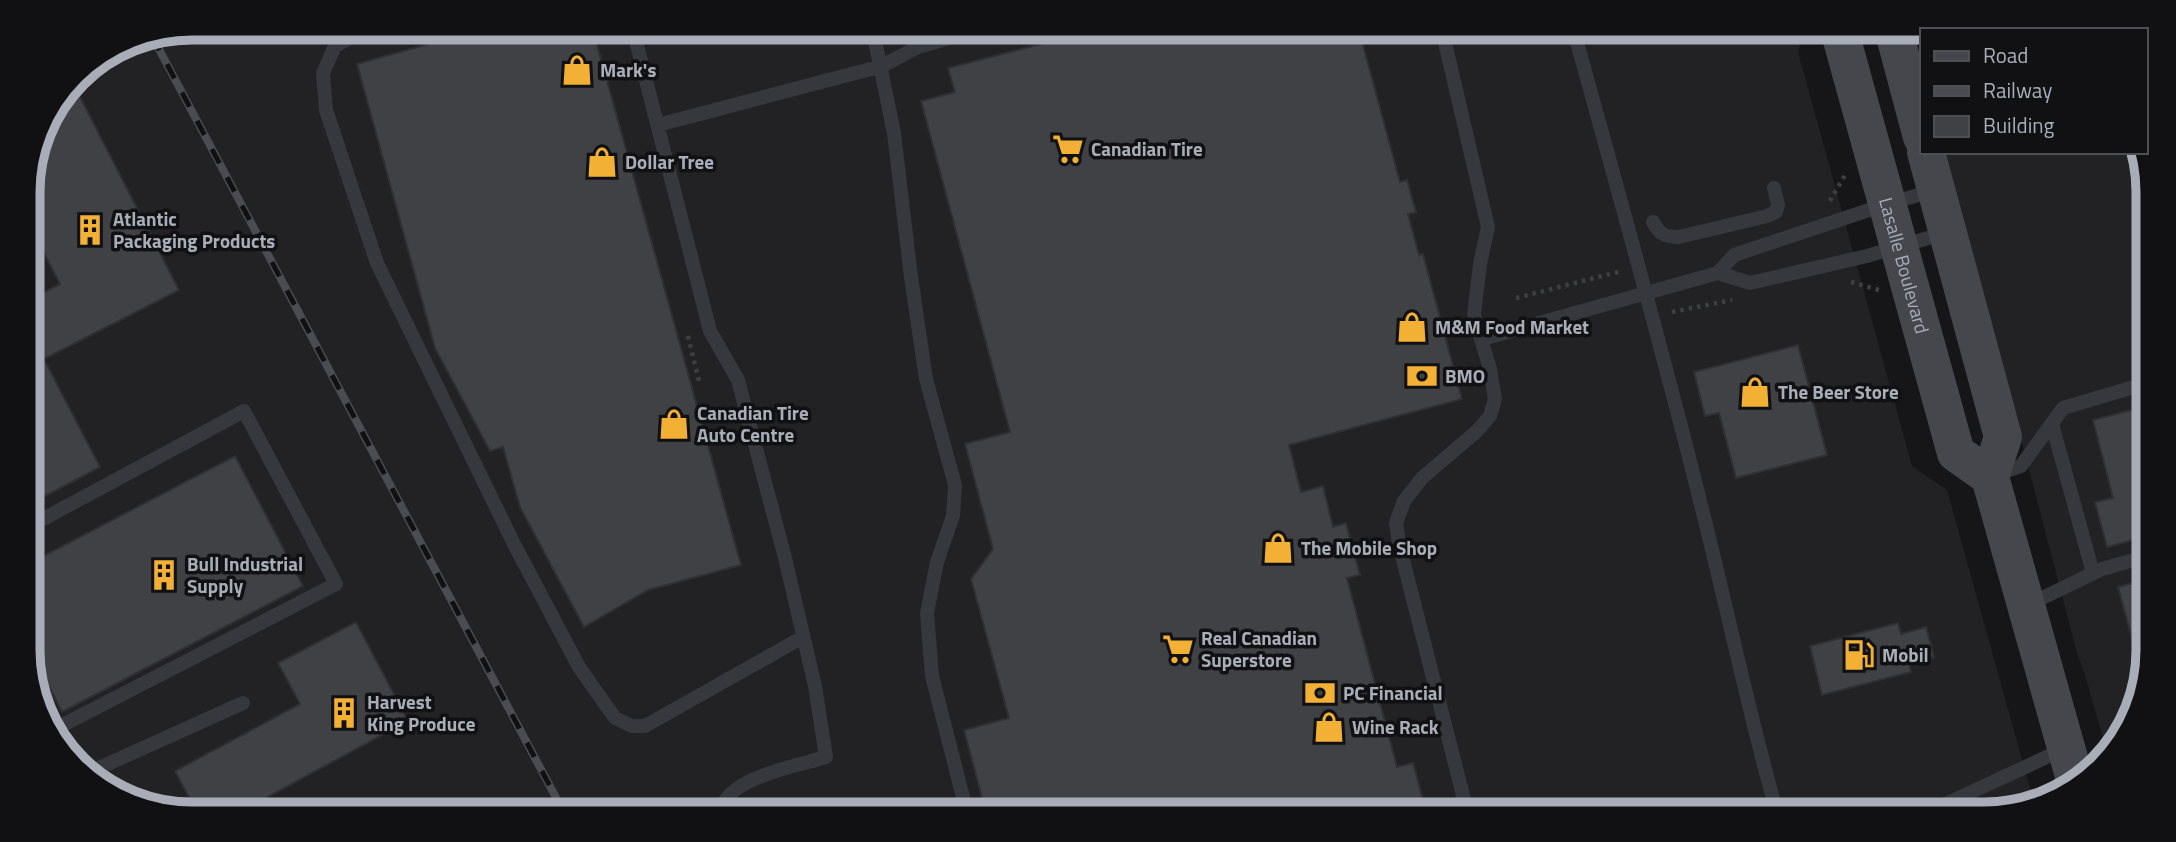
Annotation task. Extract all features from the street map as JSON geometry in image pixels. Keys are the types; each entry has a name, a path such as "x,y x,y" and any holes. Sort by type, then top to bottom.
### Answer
{"main road":[{"name":"Lasalle Boulevard","path":"1842,40 1956,453 1990,477"},
{"path":"1896,40 1920,130"},
{"path":"1927,154 2003,437 1990,477 2071,766"}],"lane":[{"path":"1444,40 1488,228 1474,315 1495,399 1490,416 1477,431 1422,478 1404,501 1396,523 1399,544 1465,801"},
{"path":"1576,40 1701,505 1754,730 1774,801"},
{"path":"344,41 335,46 323,73 326,110 377,263 514,544 579,667 615,718 632,726 645,726 803,637"},
{"path":"636,41 710,331 738,380 815,685 825,757 749,780 723,802"},
{"path":"875,41 894,133 926,379 955,485 953,516 937,562 927,614 932,676 964,802"},
{"path":"658,125 882,66 918,47 940,41"},
{"path":"1653,222 1658,232 1667,237 1679,237 1767,216 1776,212 1779,205 1774,188"},
{"path":"1718,273 1734,255 1936,190"},
{"path":"1482,339 1718,273 1750,283 1867,256 1948,232"},
{"path":"1990,477 2021,466 2063,408 2136,386"},
{"path":"40,520 244,411 336,584 61,726"},
{"path":"2052,424 2093,573"},
{"path":"2026,606 2102,569 2136,559"},
{"path":"98,768 243,704"},
{"path":"1963,801 2071,766"}],"shaded area":[{"path":"1801,40 1798,52 1912,466 1947,490 2032,794 2023,797 1993,801 193,802 163,799 125,786 92,764 78,750 56,717 43,679 40,649 41,183 45,153 61,116 92,78 134,52 153,45 183,41"},
{"path":"1947,154 2131,154 2136,193 2136,649 2128,698 2104,742 2077,653"}],"building":[{"path":"1362,40 1400,182 1407,180 1416,212 1408,214 1419,255 1423,254 1462,399 1289,445 1301,492 1323,486 1333,527 1346,523 1360,575 1347,578 1397,767 1413,763 1423,801 983,802 964,730 1009,718 971,579 993,549 965,444 1010,432 921,101 955,92 948,68 1054,41"},
{"path":"440,41 596,41 741,565 648,590 584,627 520,507 503,447 490,451 435,348 357,64"},
{"name":"Atlantic Packaging Products","path":"78,93 179,290 44,359 100,467 40,499 41,294 60,284 41,247 41,183 45,153 52,134"},
{"name":"The Beer Store","path":"1798,345 1827,455 1736,478 1719,413 1705,416 1694,372"},
{"path":"2136,409 2136,539 2107,547 2095,502 2113,498 2093,420"},
{"name":"Bull Industrial Supply","path":"235,456 303,586 62,712 43,674 40,558"},
{"path":"2136,582 2136,646 2134,646 2118,587"},
{"name":"Harvest King Produce","path":"356,622 408,721 258,802 191,802 175,771 300,704 278,663"},
{"name":"Mobil","path":"1898,623 1901,634 1926,627 1934,657 1909,663 1911,672 1822,695 1810,646"}],"railway":[{"path":"156,44 558,802"}],"place":[{"name":"Mark's","path":"577,70"},
{"name":"Canadian Tire","path":"1068,149"},
{"name":"Dollar Tree","path":"602,162"},
{"name":"Atlantic Packaging Products","path":"90,230"},
{"name":"M&M Food Market","path":"1412,327"},
{"name":"BMO","path":"1422,376"},
{"name":"The Beer Store","path":"1755,392"},
{"name":"Canadian Tire Auto Centre","path":"674,424"},
{"name":"The Mobile Shop","path":"1278,548"},
{"name":"Bull Industrial Supply","path":"164,575"},
{"name":"Real Canadian Superstore","path":"1178,649"},
{"name":"Mobil","path":"1859,655"},
{"name":"PC Financial","path":"1320,693"},
{"name":"Harvest King Produce","path":"344,713"},
{"name":"Wine Rack","path":"1329,727"}]}
